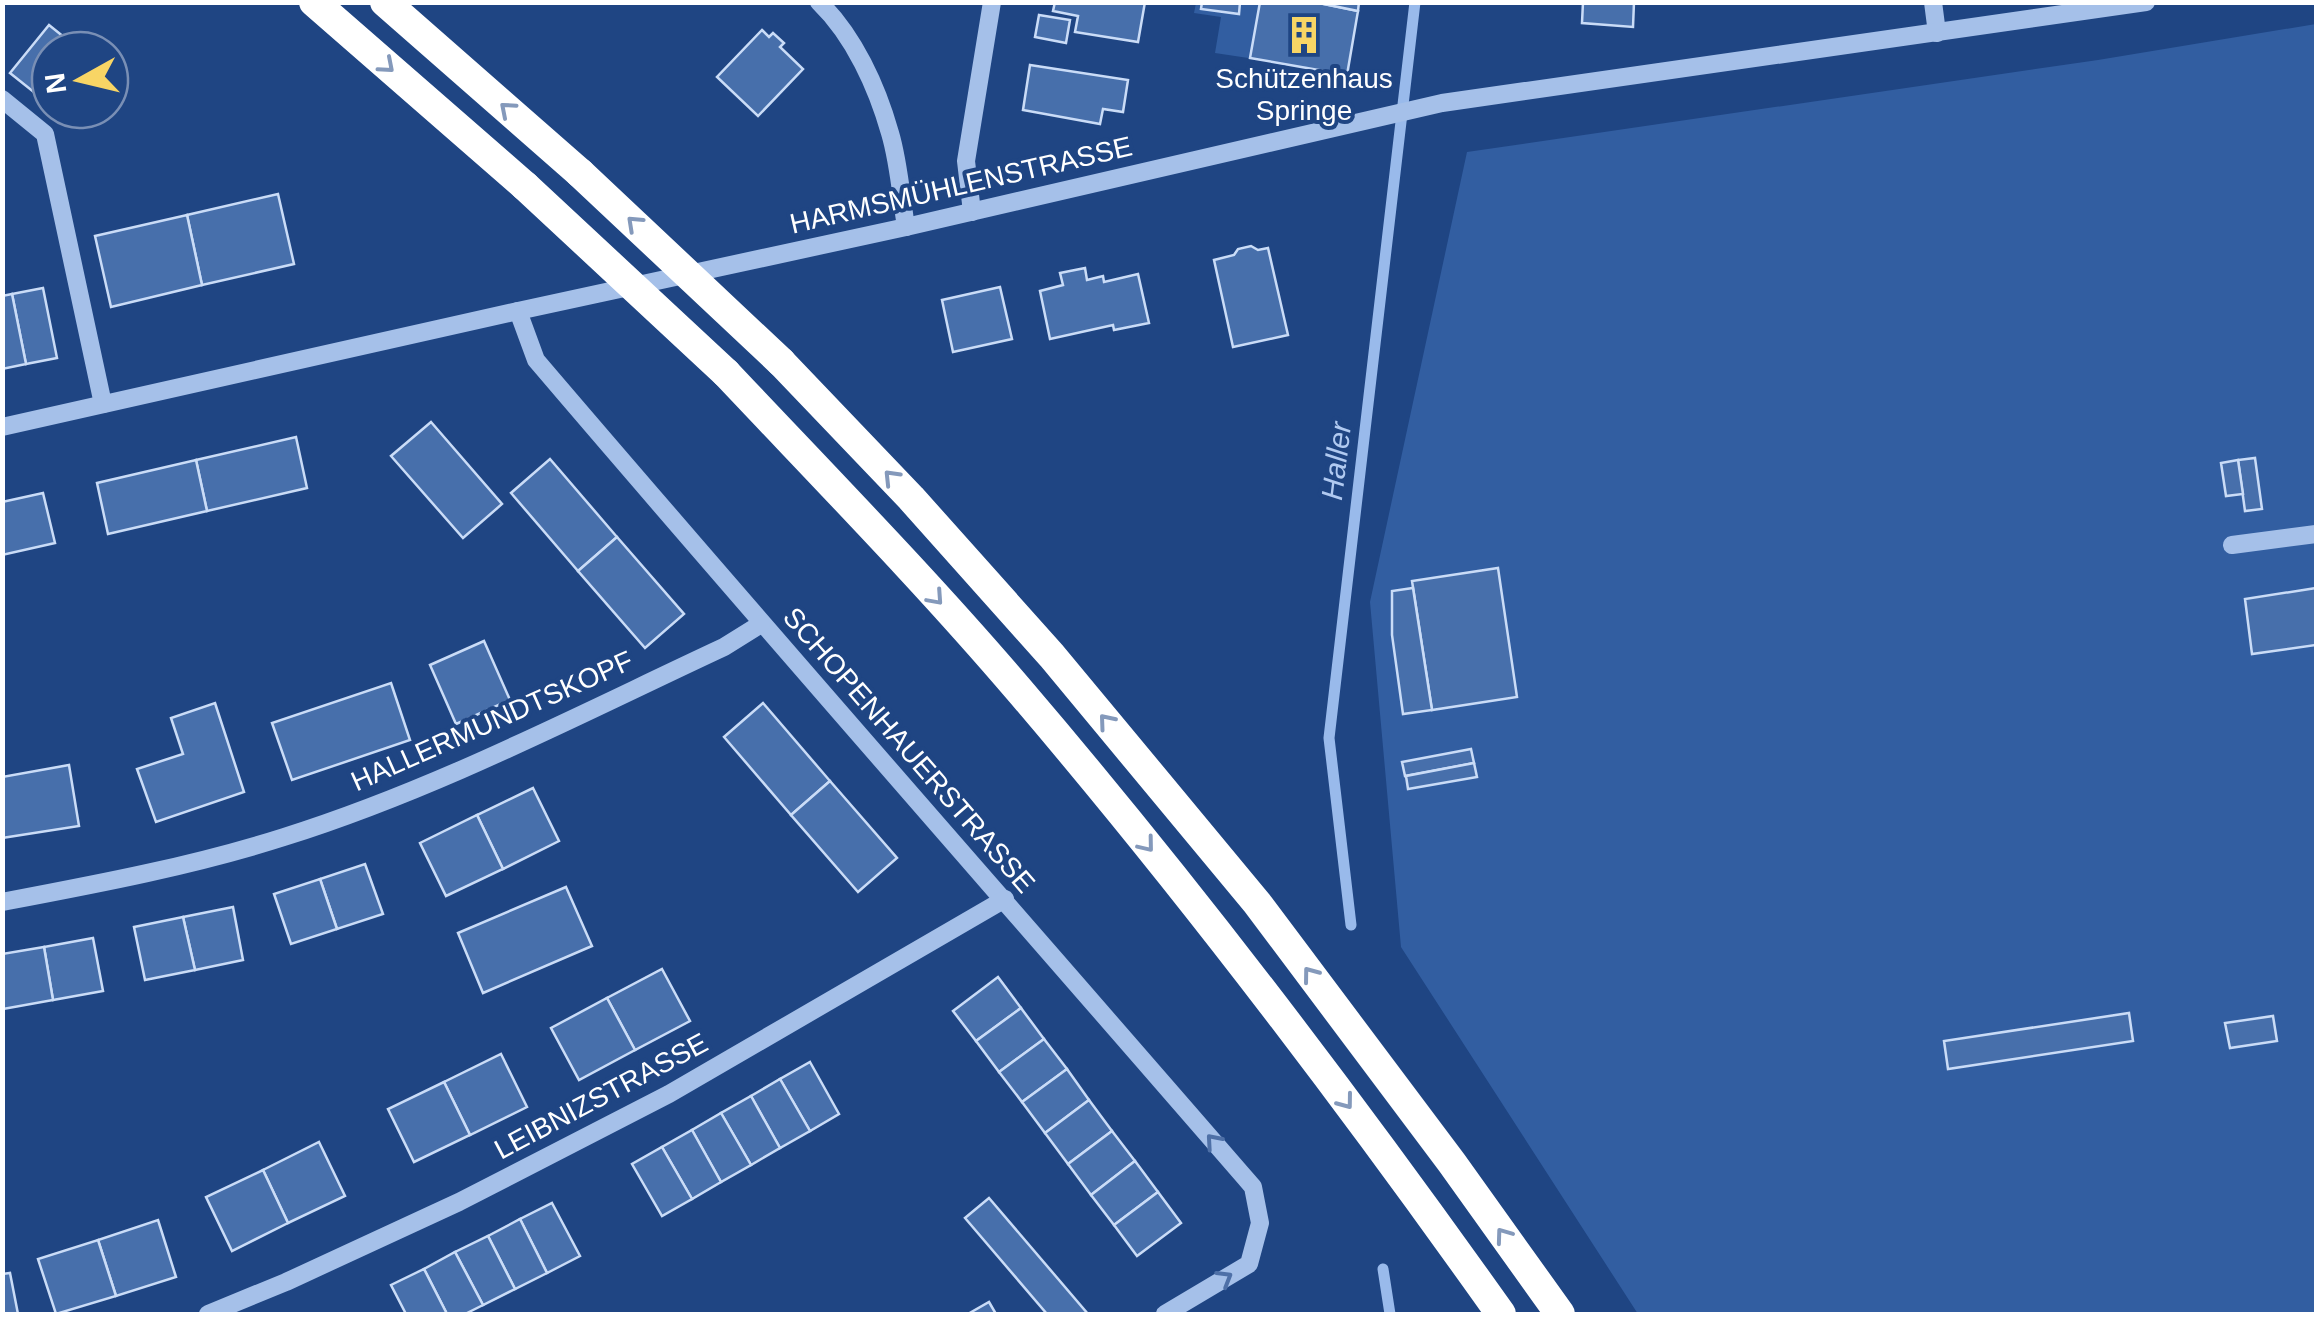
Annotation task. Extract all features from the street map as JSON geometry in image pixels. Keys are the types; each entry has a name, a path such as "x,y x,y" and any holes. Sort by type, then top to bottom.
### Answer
{"highway":[{"path":"314,2 525,186 726,374 870,525 1018,689 1217,930 1501,1314"},
{"path":"385,2 580,172 781,362 912,498 1052,656 1256,903 1560,1314"}],"street":[{"path":"819,2 866,68 891,135 906,227"},
{"path":"972,212 966,161 992,2"},
{"path":"1932,2 1937,33"},
{"name":"HARMSMÜHLENSTRASSE","path":"2,427 906,227 1442,103 2146,2"},
{"path":"2,100 45,134 103,404"},
{"name":"SCHOPENHAUERSTRASSE","path":"518,311 536,360 1252,1187 1260,1223 1248,1264 1165,1314"},
{"path":"2232,546 2316,534"},
{"name":"HALLERMUNDTSKOPF","path":"2,902 124,878 284,838 433,783 724,647 761,624"},
{"name":"LEIBNIZSTRASSE","path":"208,1314 458,1202 669,1094 1004,899"}],"shaded area":[{"path":"1196,3 1356,3 1262,14 1255,59 1215,53 1221,17 1194,13"},
{"path":"2316,24 2316,1314 1638,1314 1401,947 1370,602 1467,152 2098,60"}],"building":[{"path":"1055,2 1145,2 1138,42 1075,32 1078,16 1053,11"},
{"path":"1202,2 1240,2 1239,14 1201,9"},
{"name":"Schützenhaus Springe","path":"1260,2 1314,2 1358,11 1347,75 1250,58"},
{"path":"1314,2 1359,2 1358,11"},
{"path":"1583,2 1634,2 1633,27 1582,23"},
{"path":"1039,15 1070,20 1066,43 1035,37"},
{"path":"762,30 769,37 773,33 784,43 780,47 803,69 758,116 717,77"},
{"path":"30,48 30,89 10,73"},
{"path":"1030,65 1128,80 1123,112 1103,109 1100,124 1023,110"},
{"path":"278,194 294,264 202,285 187,215"},
{"path":"187,215 202,285 111,307 95,236"},
{"path":"1251,246 1258,250 1268,248 1288,335 1233,347 1214,260"},
{"path":"1085,268 1087,280 1103,276 1104,282 1138,274 1149,323 1114,330 1113,325 1050,339 1040,291 1063,285 1060,273"},
{"path":"1000,287 1012,339 953,352 942,300"},
{"path":"43,288 57,358 26,364 12,294"},
{"path":"12,294 26,364 2,369 2,296"},
{"path":"431,422 502,504 463,538 391,456"},
{"path":"296,437 307,488 207,511 196,460"},
{"path":"2255,458 2262,509 2245,511 2238,460"},
{"path":"550,459 617,537 578,571 511,493"},
{"path":"196,460 207,511 108,534 97,483"},
{"path":"2238,460 2243,494 2226,496 2221,463"},
{"path":"43,493 55,543 2,555 2,502"},
{"path":"617,537 684,614 645,648 578,571"},
{"path":"1498,568 1517,697 1432,710 1412,581"},
{"path":"1413,588 1432,710 1403,714 1392,635 1392,591"},
{"path":"2316,588 2316,645 2252,654 2245,599"},
{"path":"484,641 510,700 456,724 430,665"},
{"path":"391,683 410,740 292,780 272,723"},
{"path":"215,703 244,792 156,822 137,769 183,754 171,718"},
{"path":"763,703 830,781 791,815 724,737"},
{"path":"1471,749 1474,763 1405,776 1402,762"},
{"path":"1474,763 1477,777 1408,789 1406,776"},
{"path":"69,765 79,826 2,838 2,777"},
{"path":"830,781 897,858 858,892 791,815"},
{"path":"533,788 559,841 503,869 477,815"},
{"path":"477,815 503,869 446,896 420,843"},
{"path":"365,864 383,914 337,929 320,879"},
{"path":"320,879 337,929 291,944 274,894"},
{"path":"566,887 592,946 483,993 458,933"},
{"path":"233,907 243,960 195,970 183,917"},
{"path":"183,917 195,970 145,980 134,927"},
{"path":"93,938 103,991 53,1000 44,947"},
{"path":"44,947 53,1000 3,1009 2,954"},
{"path":"662,969 690,1021 635,1050 607,998"},
{"path":"998,977 1021,1008 976,1041 953,1011"},
{"path":"607,998 635,1050 579,1080 551,1028"},
{"path":"1021,1008 1044,1039 999,1072 976,1041"},
{"path":"2129,1013 2133,1041 1948,1069 1944,1041"},
{"path":"2273,1016 2277,1041 2230,1048 2225,1023"},
{"path":"1044,1039 1067,1069 1022,1102 999,1072"},
{"path":"501,1054 527,1107 470,1135 444,1082"},
{"path":"810,1062 839,1114 810,1131 780,1079"},
{"path":"1067,1069 1089,1100 1045,1133 1022,1102"},
{"path":"780,1079 810,1131 780,1148 751,1096"},
{"path":"444,1082 470,1135 414,1162 388,1109"},
{"path":"751,1096 780,1148 751,1165 721,1113"},
{"path":"1089,1100 1112,1131 1068,1164 1045,1133"},
{"path":"721,1113 751,1165 721,1182 692,1130"},
{"path":"692,1130 721,1182 692,1199 662,1147"},
{"path":"1112,1131 1135,1161 1091,1195 1068,1164"},
{"path":"319,1142 345,1196 288,1223 263,1170"},
{"path":"662,1147 692,1199 662,1216 632,1164"},
{"path":"1135,1161 1158,1192 1114,1225 1091,1195"},
{"path":"263,1170 288,1223 232,1251 206,1197"},
{"path":"1158,1192 1181,1223 1137,1256 1114,1225"},
{"path":"989,1198 1088,1314 1047,1314 965,1218"},
{"path":"552,1203 580,1256 547,1273 520,1219"},
{"path":"520,1219 547,1273 515,1289 488,1236"},
{"path":"158,1220 176,1277 116,1296 98,1240"},
{"path":"488,1236 515,1289 483,1305 455,1252"},
{"path":"98,1240 116,1296 56,1314 38,1259"},
{"path":"455,1252 483,1305 465,1314 447,1314 424,1269"},
{"path":"424,1269 447,1314 406,1314 391,1285"},
{"path":"10,1273 18,1314 2,1314 2,1274"},
{"path":"989,1302 996,1314 968,1314"}],"waterway":[{"name":"Haller","path":"1351,925 1329,738 1415,2"},
{"name":"Haller","path":"1383,1269 1390,1314"}],"place":[{"name":"Schützenhaus Springe","path":"1304,35"}]}
